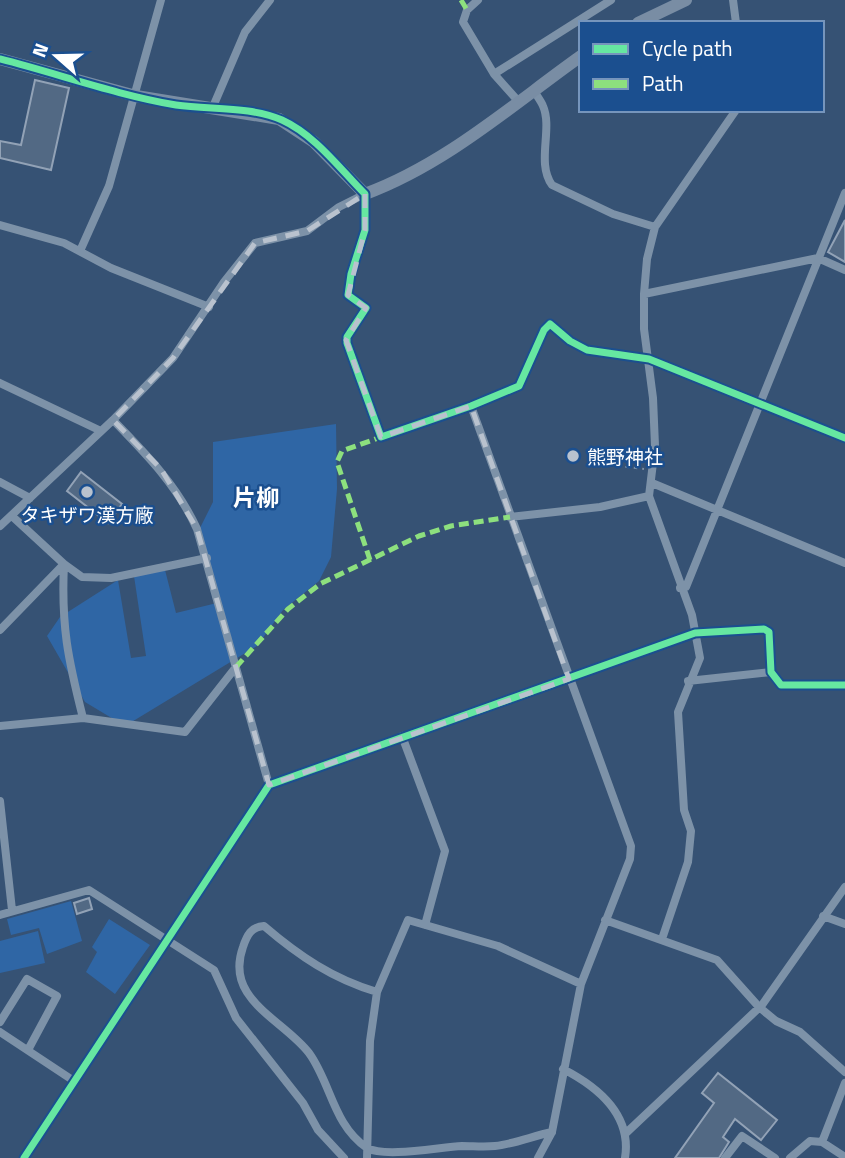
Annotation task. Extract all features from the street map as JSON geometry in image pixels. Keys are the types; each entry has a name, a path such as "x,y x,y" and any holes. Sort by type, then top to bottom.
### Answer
{"street":[{"path":"80,251 109,186 162,0"},
{"path":"212,109 245,32 270,0"},
{"path":"478,0 467,10 463,22 494,74 519,102"},
{"path":"494,74 611,0"},
{"path":"642,21 687,0"},
{"path":"733,0 736,21"},
{"path":"0,526 13,517 113,420 173,358 224,282 255,243 307,232 339,208 426,165 579,57"},
{"path":"0,59 136,96 212,109 264,114 289,124 314,142 365,194 365,230 348,295 366,308 347,337 347,343 381,437 471,407 519,386 544,330 550,324 570,341 587,350 649,359 845,438"},
{"path":"534,91 544,107 545,159 548,179 552,185 613,214 655,227"},
{"path":"662,939 688,862 691,831 684,810 678,712 688,681 701,658 692,615 680,588 649,496 655,446 649,359 644,329 647,259 655,227 735,112"},
{"path":"680,588 686,587 845,193"},
{"path":"0,225 64,243 111,268 209,307"},
{"path":"644,295 818,258 845,270"},
{"path":"0,383 101,431"},
{"path":"471,407 631,846 630,859 581,984 552,1132 538,1158"},
{"path":"113,420 161,469 184,501 207,558 268,785"},
{"path":"0,482 30,498"},
{"path":"652,483 845,563"},
{"path":"510,517 600,508 649,496"},
{"path":"13,517 82,577 111,578 207,558"},
{"path":"0,630 64,564"},
{"path":"64,564 62,609 65,646 83,718"},
{"path":"24,1158 268,785 695,633 764,629 769,632 771,672 781,685 845,685"},
{"path":"0,726 83,718 185,732 236,667"},
{"path":"688,681 771,672"},
{"path":"402,736 445,851 425,925"},
{"path":"0,801 12,910"},
{"path":"625,1134 760,1007 845,887"},
{"path":"0,915 89,890 214,970 236,1018 303,1102 318,1130 344,1158"},
{"path":"823,916 845,924"},
{"path":"367,1153 372,1066 370,1041 377,992 408,920 498,946 581,984"},
{"path":"605,920 717,960 760,1007 776,1021 800,1032 845,1072"},
{"path":"367,1153 341,1121 309,1053 252,1002 245,990 240,969 248,934 256,927 264,926 298,955 346,982 377,992"},
{"path":"0,1023 27,979 57,996 28,1050"},
{"path":"2,1035 75,1081"},
{"path":"563,1069 606,1096 628,1139 625,1158"},
{"path":"822,1142 845,1083"},
{"path":"367,1153 495,1146 552,1132"},
{"path":"725,1158 742,1136 775,1158"},
{"path":"790,1158 810,1141 822,1142 845,1157"}],"path":[{"path":"600,464 653,470"}],"highlighted area":[{"path":"365,194 365,230 348,295 366,308 346,340 381,437 471,406 569,679 269,785 197,529 161,469 113,420 173,358 255,243 307,231"}],"shaded area":[{"path":"336,424 337,489 331,557 319,581 283,610 257,646 125,726 85,702 47,636 60,617 118,580 131,658 146,656 134,576 165,570 176,613 221,602 199,530 213,502 213,442"},
{"path":"71,901 82,941 47,954 39,928 11,935 7,919"},
{"path":"109,919 150,945 115,994 86,972 97,952 92,947"},
{"path":"38,931 45,963 0,973 0,941"}],"building":[{"path":"35,80 69,88 51,170 0,158 0,141 21,145"},
{"path":"845,220 845,262 828,252"},
{"path":"81,472 122,504 108,523 67,491"},
{"path":"89,898 92,909 77,914 74,903"},
{"path":"718,1073 777,1120 761,1140 735,1119 723,1137 729,1142 719,1158 675,1158 714,1103 702,1093"}],"marked path":[{"path":"461,0 467,10"},
{"path":"370,560 337,462 342,451 381,437"},
{"path":"236,667 288,609 320,584 419,536 451,526 510,517"}],"cycle path":[{"path":"0,59 154,101 189,107 257,112 294,126 326,153 365,194 365,230 351,274 348,295 366,308 347,337 347,343 381,437 471,406 519,386 544,330 550,324 570,341 587,350 649,359 845,438"},
{"path":"24,1158 269,785 695,633 764,629 769,632 771,672 781,685 845,685"}],"place":[{"name":"熊野神社","path":"573,456"},
{"name":"タキザワ漢方廠","path":"87,492"}],"district":[{"name":"片柳","path":"256,497"}]}
